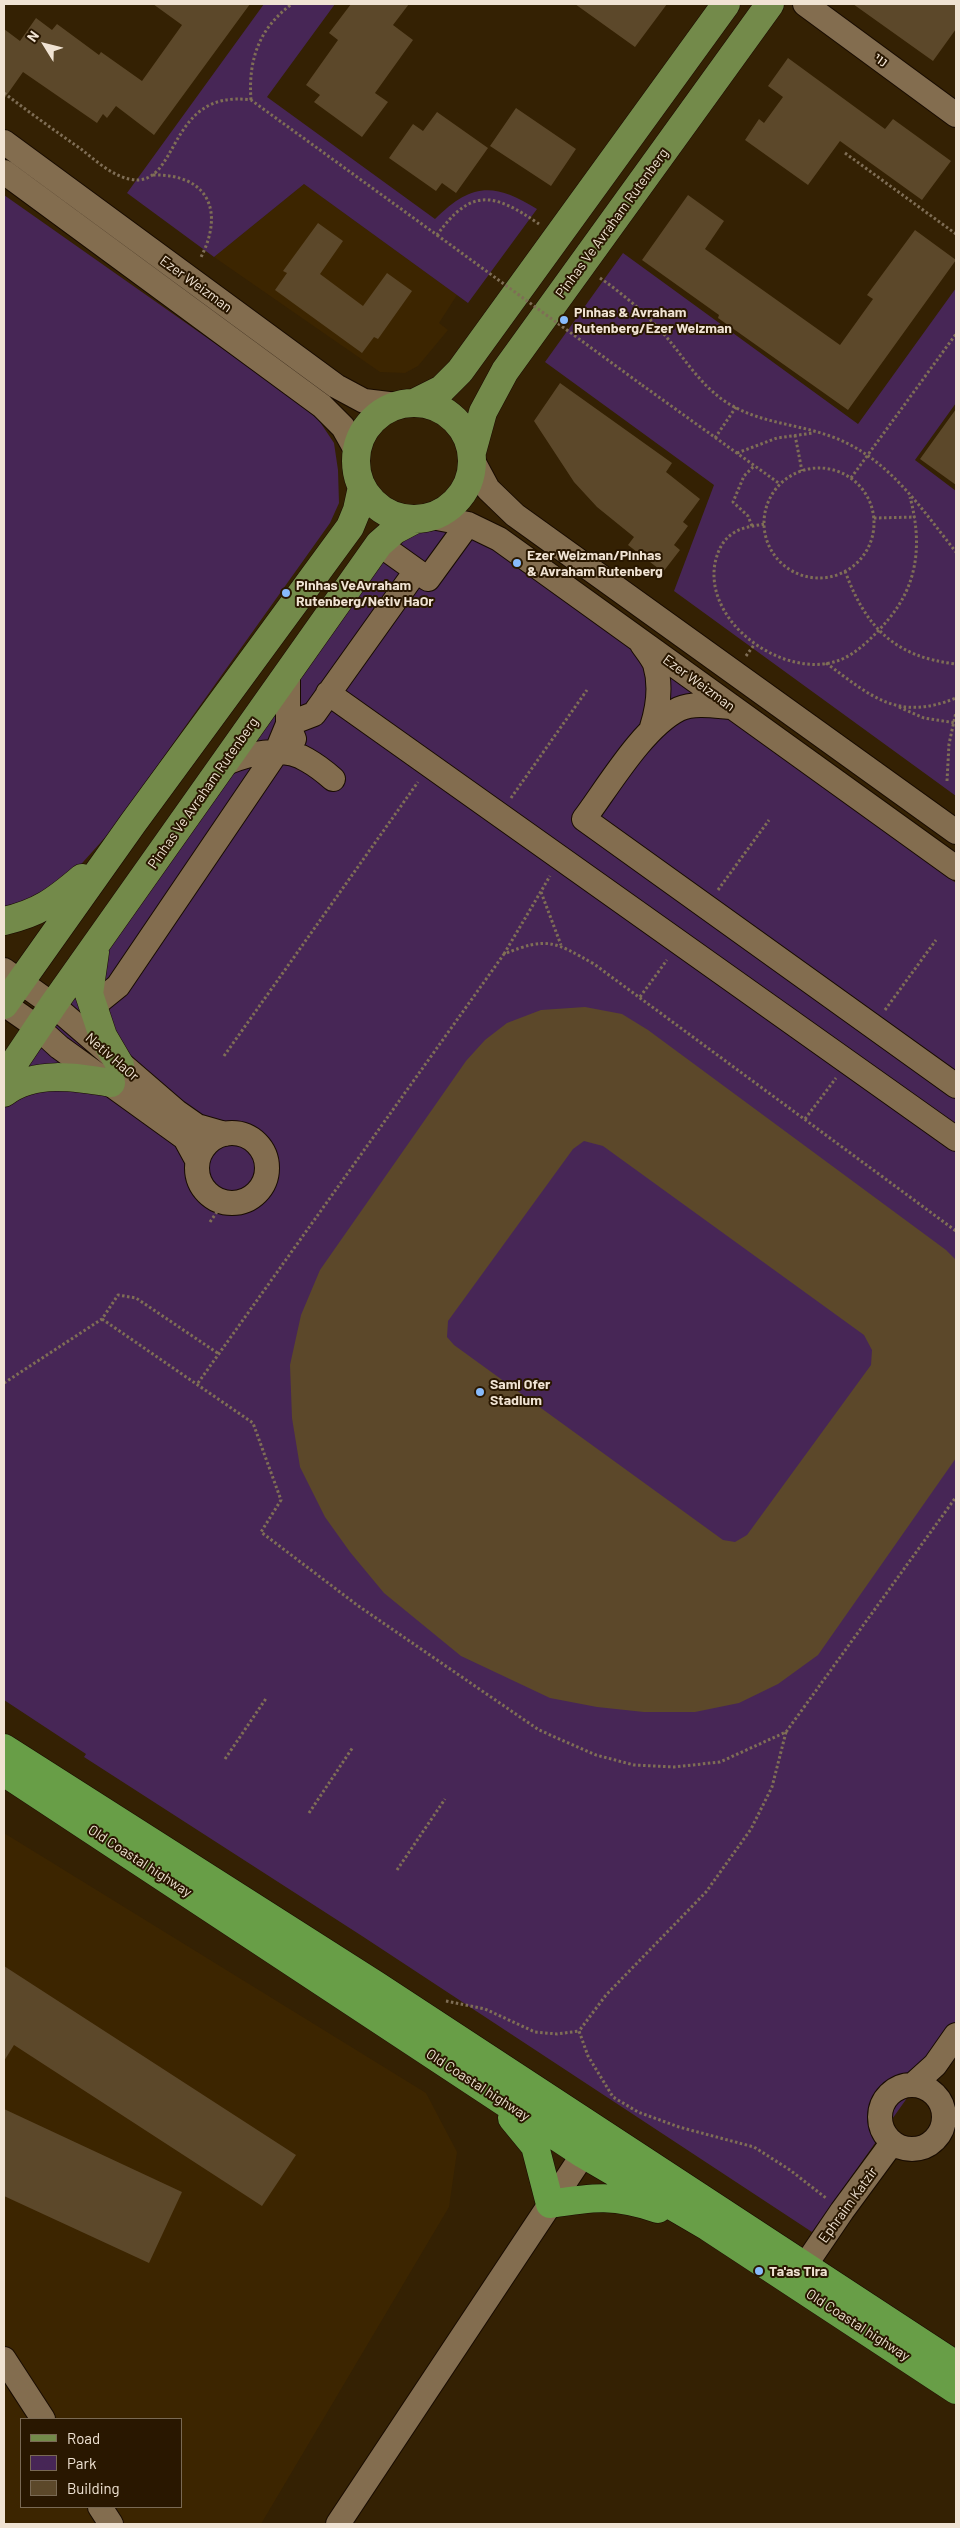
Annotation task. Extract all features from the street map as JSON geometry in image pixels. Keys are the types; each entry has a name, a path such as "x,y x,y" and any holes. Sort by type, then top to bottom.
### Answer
{"highway":[{"name":"Old Coastal highway","path":"4,1748 376,1985 590,2143 708,2227 956,2390"},
{"name":"Old Coastal highway","path":"4,1772 434,2056 590,2143 804,2267 956,2365"},
{"path":"434,2056 504,2109 523,2128 536,2146 550,2204 592,2197 616,2198 642,2204 708,2227"}],"main road":[{"path":"406,404 441,408 456,420 466,434 472,456 470,479 462,495 448,508 423,518 396,517 380,508 362,487 356,470 356,452 362,435 373,420 406,404 437,392 455,376 726,4"},
{"name":"Pinhas Ve Avraham Rutenberg","path":"472,456 479,421 500,379 770,4"},
{"path":"7,993 350,527 357,510 362,487"},
{"name":"Pinhas Ve Avraham Rutenberg","path":"4,1078 52,1005 97,945 379,544 394,530 423,518"},
{"path":"4,922 30,915 56,900 82,878 132,823"},
{"path":"4,1092 20,1084 47,1078 115,1074 89,994 97,945"}],"street":[{"name":"נוי","path":"805,4 956,115"},
{"name":"Ezer Weizman","path":"4,142 347,393 376,404 406,404"},
{"name":"Ezer Weizman","path":"4,172 327,410 343,427 356,452"},
{"name":"Ezer Weizman","path":"472,456 488,488 514,515 956,832"},
{"name":"Ezer Weizman","path":"423,518 468,524 499,539 956,868"},
{"path":"379,544 428,579 468,524"},
{"path":"92,1007 118,986 276,753 288,724 314,714 416,571"},
{"path":"640,640 654,663 658,690 656,713 652,727 584,819 956,1086"},
{"path":"288,672 288,724 296,745 307,759 333,779"},
{"path":"328,693 956,1139"},
{"path":"652,727 680,709 698,705 732,707"},
{"path":"223,764 246,755 276,753 292,753 307,759"},
{"name":"Netiv HaOr","path":"7,993 52,1005 115,1074 185,1138 197,1160"},
{"name":"Netiv HaOr","path":"7,993 37,1028 59,1047 115,1074 197,1126 225,1134"},
{"path":"237,1133 249,1137 259,1145 267,1163 267,1175 258,1192 249,1200 237,1204 223,1203 212,1198 203,1189 198,1178 197,1160 202,1149 211,1140 225,1134 237,1133"},
{"path":"914,2084 933,2092 944,2108 944,2118 943,2128 930,2144 911,2149 892,2143 881,2126 882,2106 894,2090 914,2084 934,2065 956,2035"},
{"path":"944,2118 956,2091"},
{"path":"338,2524 590,2143"},
{"name":"Ephraim Katzir","path":"804,2267 892,2143"},
{"path":"4,2359 42,2418"},
{"path":"101,2508 111,2524"}],"path":[{"path":"251,100 252,64 258,41 272,20 292,4"},
{"path":"4,94 120,176 138,180 152,176 182,178 194,184 203,192 210,204 212,223 207,245 187,277"},
{"path":"152,176 164,164 182,131 199,111 222,100 251,100 780,484"},
{"path":"845,153 956,234"},
{"path":"437,235 458,209 468,203 490,199 521,212 556,238"},
{"path":"582,264 645,315 664,334 702,382 736,408 772,422 821,433 868,455 889,472 909,494 956,552"},
{"path":"852,478 956,334"},
{"path":"716,438 736,408"},
{"path":"736,453 795,434 821,433"},
{"path":"795,434 802,471"},
{"path":"752,526 748,516 733,502 744,476 754,466"},
{"path":"828,468 852,478 868,498 874,518 874,531 868,548 858,562 845,572 819,579 794,573 774,556 766,540 764,524 770,498 780,484 802,471 828,468"},
{"path":"764,524 752,526 728,537 716,558 715,587 729,619 742,635 762,649 804,662 826,663 838,660 851,653 878,631 898,606 911,580 917,553 915,517 909,494"},
{"path":"874,518 915,517"},
{"path":"845,572 857,602 878,631 912,653 935,661 956,664"},
{"path":"826,663 872,697 924,718 954,723"},
{"path":"499,814 587,690"},
{"path":"896,706 923,706 956,698"},
{"path":"947,781 956,712"},
{"path":"224,1056 430,765"},
{"path":"198,1383 504,954 561,858"},
{"path":"541,891 561,945"},
{"path":"504,954 532,943 561,945 594,964 956,1231"},
{"path":"640,997 664,964"},
{"path":"805,1119 832,1083"},
{"path":"210,1222 223,1203"},
{"path":"4,1383 102,1319 118,1295 136,1298 219,1354"},
{"path":"102,1319 198,1383 253,1423 281,1500 261,1532 357,1605 540,1730 596,1755 634,1765 674,1767 720,1762 786,1732"},
{"path":"442,2000 485,2009 535,2032 557,2034 579,2031 606,1995 706,1892 751,1829 772,1787 786,1732 956,1497"},
{"path":"225,1759 267,1698"},
{"path":"309,1813 353,1747"},
{"path":"397,1870 445,1800"},
{"path":"579,2031 588,2056 613,2097 646,2115 727,2141 754,2146 790,2170 842,2211"}],"shaded area":[{"path":"304,184 457,295 439,323 448,330 418,366 405,373 380,372 214,257"},
{"path":"4,1833 426,2093 457,2152 449,2207 261,2524 4,2524"}],"green space":[{"path":"264,4 335,4 267,97 435,219 460,198 483,190 508,194 537,209 468,303 304,184 214,257 127,193"},
{"path":"4,195 277,387 318,419 334,443 338,470 339,503 330,523 110,832 75,871 43,897 4,909"},
{"path":"623,253 858,424 956,288 956,403 915,460 956,491 956,796 674,591 714,485 545,362"},
{"name":"Sami Ofer Stadium","path":"447,524 479,539 956,883 956,2029 812,2232 362,1936 84,1757 86,1754 4,1700 4,1084 397,541 418,527"}],"building":[{"path":"153,4 250,4 154,135 116,106 107,118 103,114 97,123 23,72 4,99 4,29 20,41 36,18 52,30 57,24 99,55 101,52 142,81 182,25"},
{"path":"351,4 409,4 393,25 413,40 375,93 388,102 362,137 314,102 320,95 306,85 338,40 329,33"},
{"path":"575,4 667,4 635,47"},
{"path":"853,4 956,4 956,29 933,61"},
{"path":"788,58 885,129 893,119 951,161 922,200 840,141 808,185 745,140 759,119 764,123 783,97 768,86"},
{"path":"516,108 576,149 551,186 490,146"},
{"path":"437,112 488,148 456,193 442,183 436,191 389,158 413,124 423,131"},
{"path":"688,195 724,221 705,249 840,345 873,299 867,295 915,230 956,260 848,410 718,318 719,315 642,260"},
{"path":"318,223 343,241 320,274 363,306 387,273 412,291 378,339 374,337 362,353 275,290 287,273 283,271"},
{"path":"560,383 672,463 666,472 700,499 683,522 688,526 674,545 680,550 663,572 628,545 634,537 597,507 574,482 534,421"},
{"path":"956,409 956,485 920,459"},
{"path":"585,1007 622,1014 648,1030 946,1250 956,1260 956,1458 818,1655 778,1684 739,1703 695,1712 644,1712 597,1707 550,1698 461,1656 384,1593 350,1552 325,1517 300,1467 292,1418 290,1365 301,1315 320,1270 466,1061 485,1040 507,1023 541,1010","holes":["584,1141 603,1146 864,1335 872,1350 871,1365 747,1535 735,1542 723,1540 454,1345 447,1337 448,1321 573,1149"]},
{"path":"4,1966 296,2155 262,2206 14,2045 4,2061"},
{"path":"4,2109 182,2192 149,2263 4,2196"}],"place":[{"name":"Pinhas & Avraham Rutenberg/Ezer Weizman","path":"564,320"},
{"name":"Ezer Weizman/Pinhas & Avraham Rutenberg","path":"517,563"},
{"name":"Pinhas VeAvraham Rutenberg/Netiv HaOr","path":"286,593"},
{"name":"Sami Ofer Stadium","path":"480,1392"},
{"name":"Ta'as Tira","path":"759,2271"}]}
